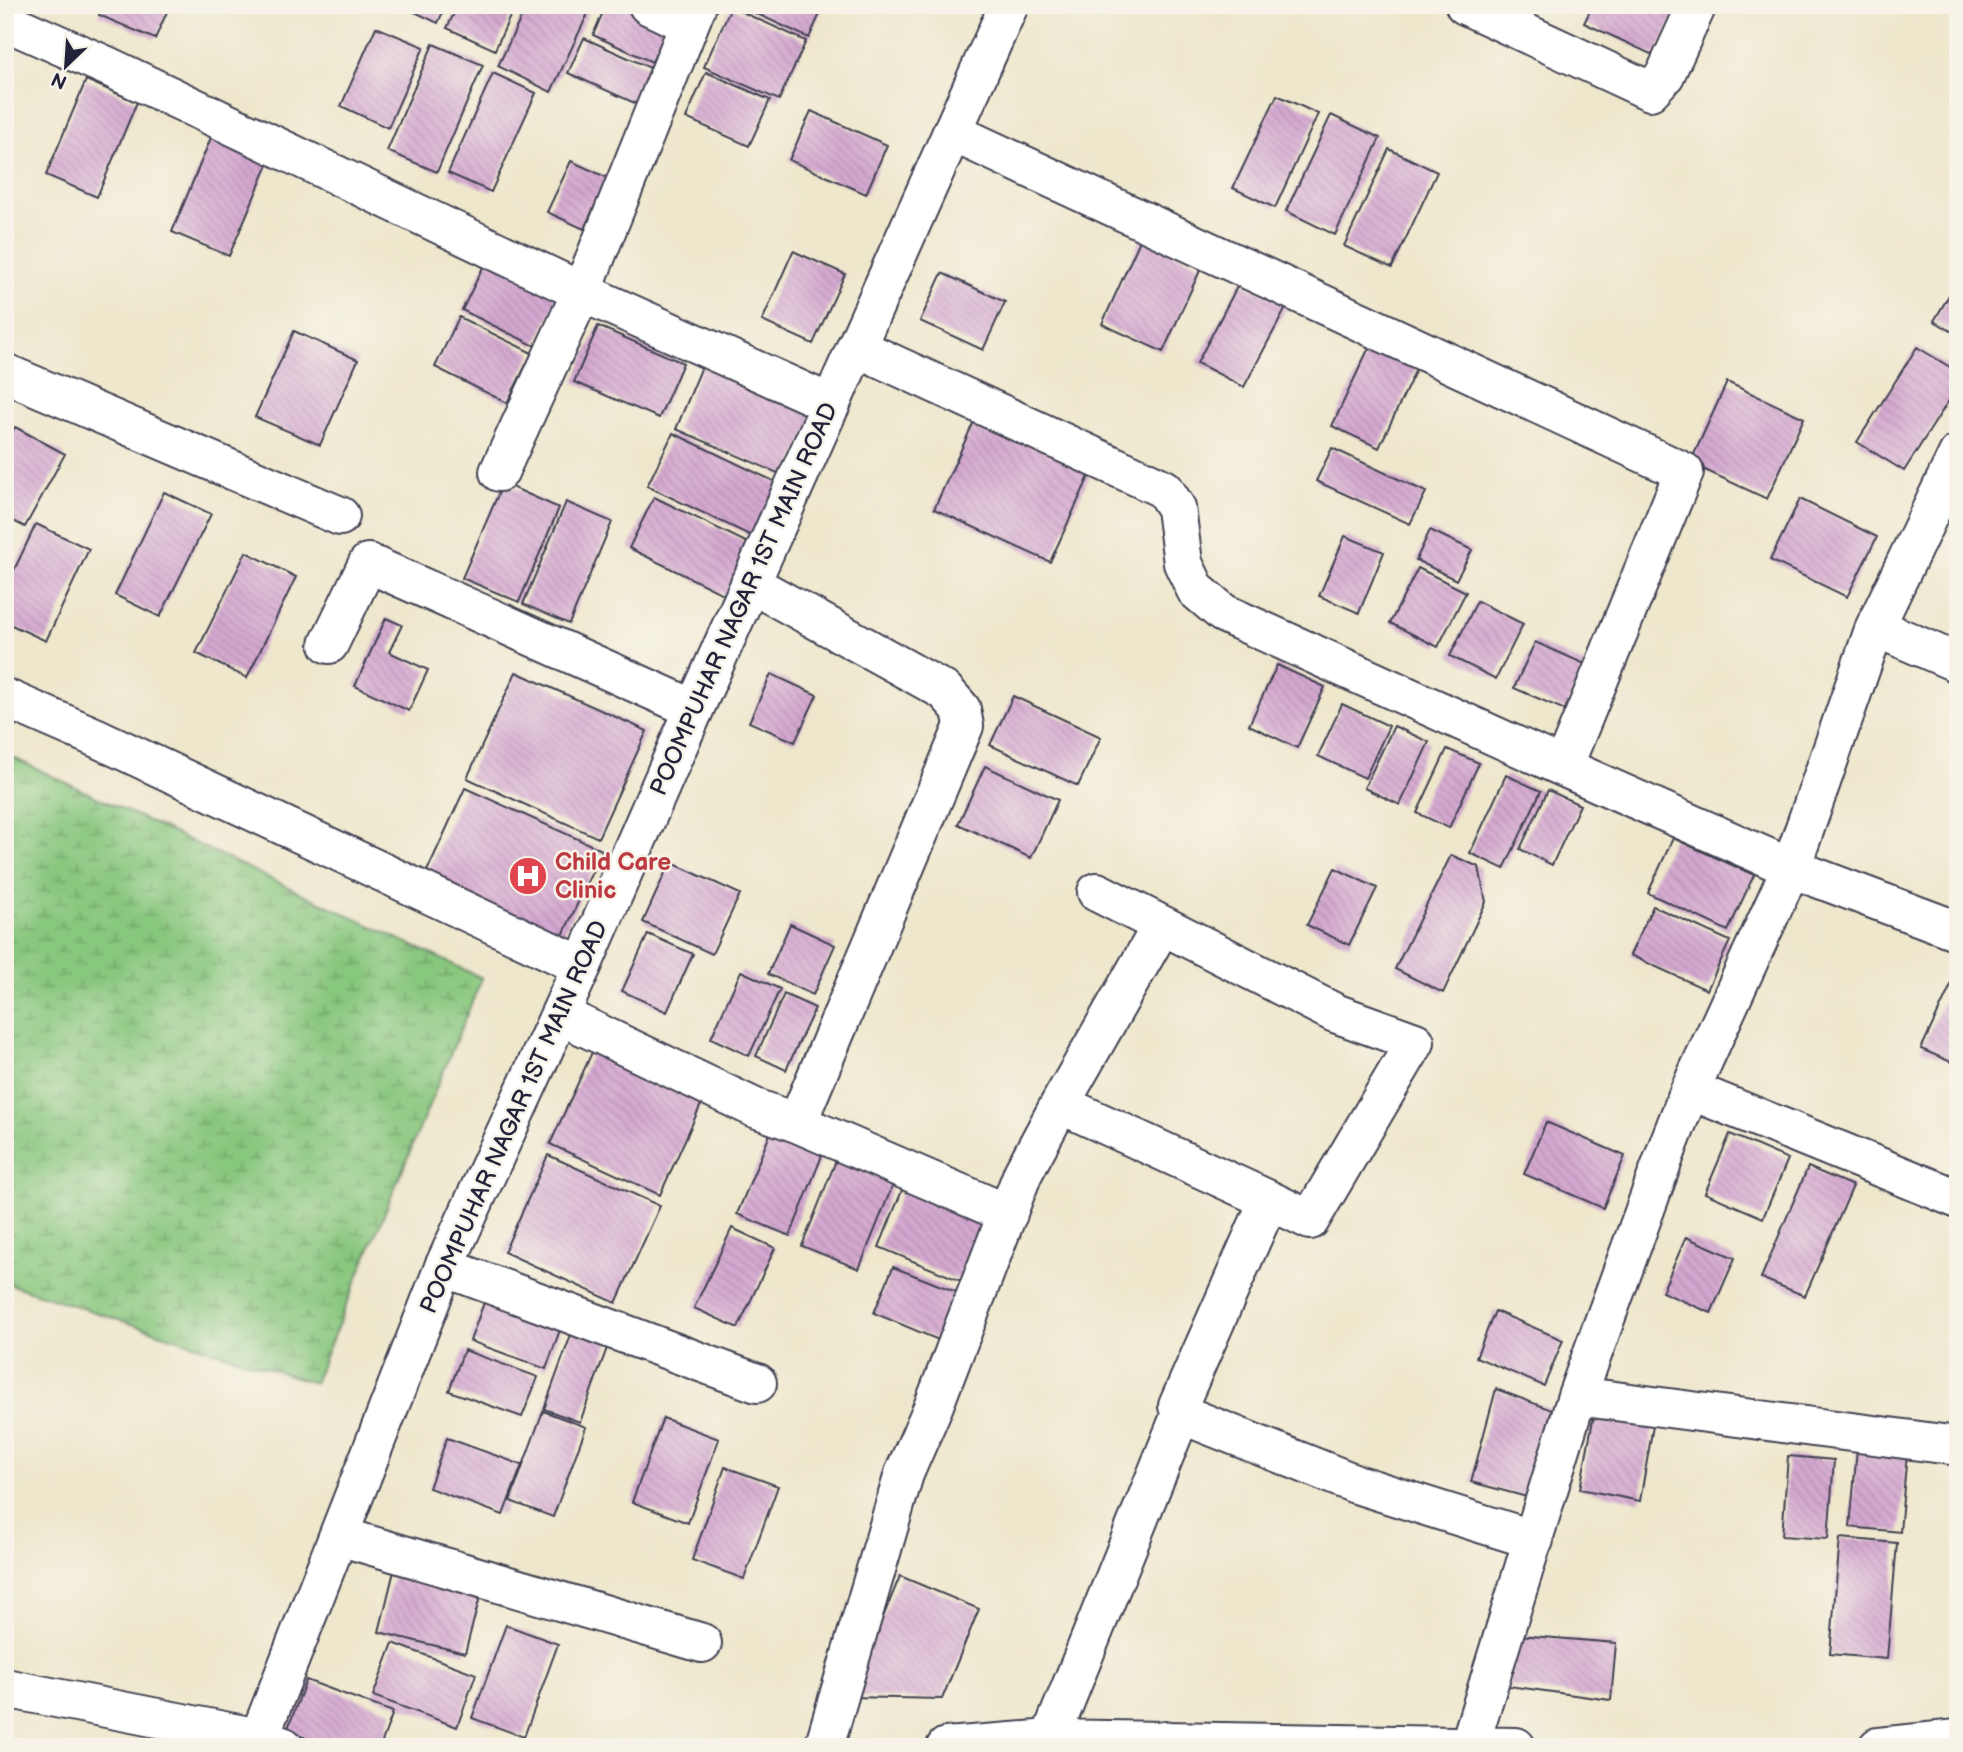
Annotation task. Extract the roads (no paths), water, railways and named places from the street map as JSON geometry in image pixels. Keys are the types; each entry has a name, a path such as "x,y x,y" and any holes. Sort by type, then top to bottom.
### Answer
{"street":[{"path":"499,472 582,291 693,15 648,5"},
{"name":"POOMPUHAR NAGAR 1ST MAIN ROAD","path":"272,1742 339,1536 444,1267 582,966 1009,5"},
{"path":"1465,5 1650,91 1665,75 1698,5"},
{"path":"5,21 109,67 582,291 831,404"},
{"path":"952,132 1684,472 1563,767"},
{"path":"856,347 1164,489 1176,508 1183,564 1196,590 1223,613 1791,868 1958,931"},
{"path":"5,373 340,516"},
{"path":"1470,1744 1577,1396 1690,1090 1791,868 1875,626 1958,454"},
{"path":"329,644 368,563 694,709"},
{"path":"750,583 945,691 961,709 964,726 797,1123"},
{"path":"1875,626 1958,663"},
{"path":"5,698 582,966"},
{"path":"1060,1104 1310,1220 1415,1042 1335,1013 1161,927 1097,892"},
{"path":"824,1747 905,1474 1023,1173 1161,927"},
{"path":"560,1015 755,1108 797,1123 1008,1214"},
{"path":"1690,1090 1958,1199"},
{"path":"1050,1739 1181,1414 1178,1406 1269,1200"},
{"path":"444,1267 757,1382"},
{"path":"1577,1396 1958,1446"},
{"path":"1181,1414 1356,1484 1534,1540"},
{"path":"339,1536 702,1643"},
{"path":"5,1688 272,1742"},
{"path":"946,1747 1050,1739 1470,1744 1516,1747"},
{"path":"1878,1747 1958,1740"}],"place":[{"name":"Child Care Clinic","path":"528,876"}]}
